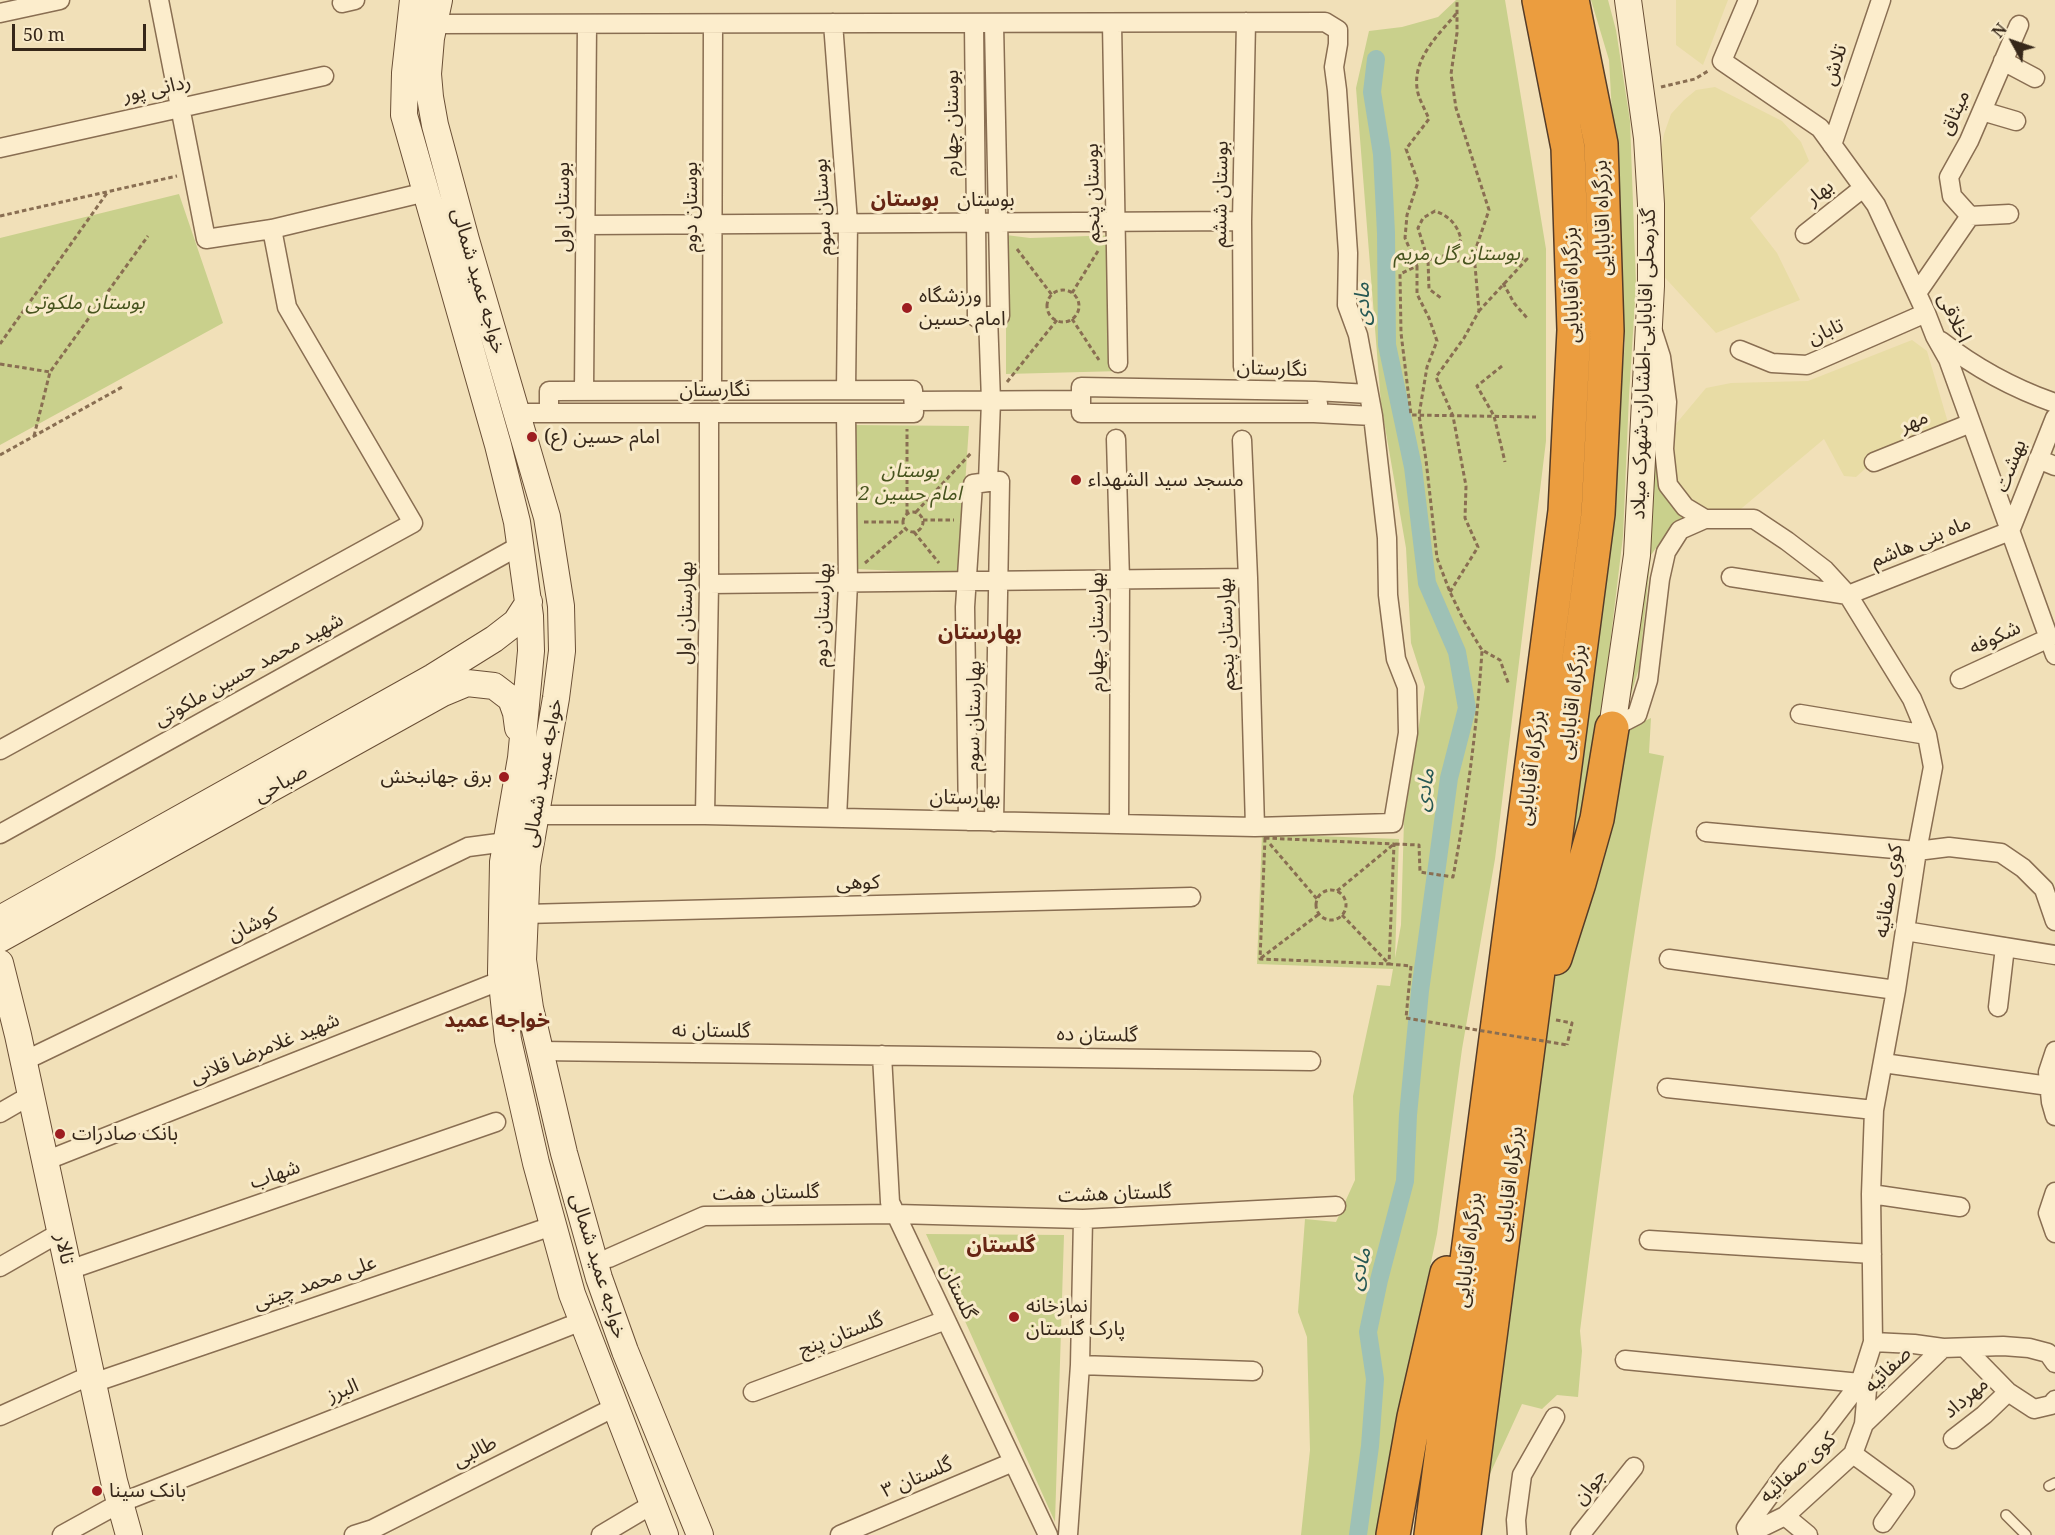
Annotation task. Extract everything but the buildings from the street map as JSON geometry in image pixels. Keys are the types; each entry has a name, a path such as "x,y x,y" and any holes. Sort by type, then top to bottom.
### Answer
{"highway":[{"name":"بزرگراه آقابابایی","path":"1431,1535 1566,511 1574,330 1568,148 1539,0"},
{"name":"بزرگراه اقابابایی","path":"1481,1403 1598,514 1607,330 1601,144 1572,0"},
{"path":"1530,1037 1597,819 1612,728"},
{"path":"1393,1535 1414,1417 1490,1087"},
{"path":"1464,1535 1481,1403"},
{"path":"1476,1535 1481,1403"}],"main road":[{"name":"خواجه عمید شمالی","path":"413,0 428,16 429,96 435,125 547,517 561,606 562,651 556,698 527,865 523,960 530,1008 564,1153 599,1278 625,1351 700,1535"},
{"name":"گذرمحلی اقابابایی-اطشاران-شهرک میلاد","path":"1612,728 1637,555 1649,321 1651,204 1647,138 1628,0"},
{"name":"خواجه عمید شمالی","path":"428,16 405,73 404,115 498,446 517,522 529,602 531,651 521,758 506,842 503,883 502,980 508,1040 552,1226 572,1294 665,1535"},
{"name":"صباحی","path":"0,939 384,715 433,677 494,639 516,622 529,602"},
{"name":"صباحی","path":"0,919 384,715 467,682 494,686 511,699 516,713 521,758"},
{"name":"تالار","path":"0,963 6,1008 24,1061 92,1379 129,1535"},
{"path":"508,1040 538,1044"}],"street":[{"path":"0,13 60,0"},
{"path":"159,0 206,239 272,229 426,192"},
{"path":"1722,61 1748,0"},
{"name":"تلاش","path":"1832,145 1881,0"},
{"path":"428,16 587,24 1325,22 1338,30 1334,68 1338,90 1348,253 1347,305 1358,335 1373,416 1314,413 1081,413 1081,400"},
{"name":"بوستان ششم","path":"1243,367 1242,221 1246,22"},
{"name":"بوستان سوم","path":"833,23 848,223 846,390"},
{"name":"بوستان پنجم","path":"1112,23 1118,363"},
{"name":"بوستان اول","path":"584,391 587,24"},
{"name":"بوستان دوم","path":"712,391 713,24"},
{"name":"بوستان چهارم","path":"974,24 977,318 988,316"},
{"path":"987,483 991,401 988,316 1000,316 994,24"},
{"name":"میثاق","path":"1970,216 1952,196 1949,177 1969,141 2019,25"},
{"name":"اخلاقی","path":"1722,61 1820,128 1876,205 1935,336 1948,359 2050,634"},
{"path":"2003,61 2035,78"},
{"name":"ردانی پور","path":"0,148 324,76"},
{"path":"1982,111 2016,121"},
{"name":"بهار","path":"1805,234 1863,188"},
{"path":"1917,293 1970,216 2009,214"},
{"name":"بوستان","path":"586,225 1242,221"},
{"path":"0,750 413,522 287,307 272,229"},
{"name":"تابان","path":"1740,350 1772,363 1808,365 1926,313"},
{"path":"1649,321 1661,357 1667,402 1664,449 1668,485 1686,507 1705,519"},
{"path":"1935,336 1968,362 2006,383 2055,403"},
{"name":"نگارستان","path":"516,413 846,413 991,401 1081,400 1081,387 1315,391 1318,404 1314,413"},
{"path":"549,412 549,391 914,390 912,409"},
{"path":"1315,391 1369,394"},
{"name":"بهارستان اول","path":"705,815 709,413"},
{"name":"بهارستان دوم","path":"837,818 848,580 846,413"},
{"name":"بهارستان","path":"537,816 705,815 968,821 1119,825 1260,833 1392,823 1408,733 1407,687 1396,658 1388,595 1387,538 1373,416"},
{"name":"بهشت","path":"2010,531 2047,463 2055,418"},
{"name":"مهر","path":"1874,462 1971,423"},
{"name":"بهارستان چهارم","path":"1116,439 1120,580 1119,825"},
{"name":"بهارستان پنجم","path":"1242,440 1260,833"},
{"name":"بهارستان سوم","path":"968,821 965,607 961,582 971,520 973,484 1000,481 994,822"},
{"path":"1612,728 1637,715 1648,680 1660,579 1666,552 1680,530 1705,519"},
{"name":"کوی صفائیه","path":"1705,519 1754,519 1825,570 1848,595 1912,699 1927,735 1933,767 1874,1110 1871,1194 1873,1342 1860,1383 1827,1426 1787,1470 1744,1531 1748,1534 1785,1516 1853,1454 1864,1424 1867,1390 1860,1383"},
{"name":"ماه بنی هاشم","path":"1848,595 2010,531"},
{"name":"شهید محمد حسین ملکوتی","path":"0,834 521,545"},
{"path":"1731,577 1848,595"},
{"path":"709,584 848,580 961,582 1248,578"},
{"name":"شکوفه","path":"1960,679 2050,634"},
{"path":"1800,714 1927,735"},
{"path":"1706,832 1917,851 1949,847 2001,853 2023,868 2044,888 2055,921"},
{"name":"کوشان","path":"24,1061 468,847 506,842"},
{"name":"کوهی","path":"525,914 1191,897"},
{"path":"1905,931 2055,955"},
{"path":"1998,1007 2005,947"},
{"path":"1668,959 1896,990"},
{"name":"شهید غلامرضا قلانی","path":"45,1161 502,980"},
{"name":"گلستان نه","path":"538,1044 882,1055"},
{"path":"2055,1052 2048,1072 2055,1116"},
{"name":"گلستان ده","path":"882,1055 1311,1061"},
{"name":"گلستان","path":"882,1055 890,1202 1047,1535"},
{"path":"1883,1063 2049,1086"},
{"path":"1667,1088 1874,1110"},
{"path":"0,1113 31,1095"},
{"name":"شهاب","path":"69,1270 496,1122"},
{"path":"2055,1192 2048,1213 2055,1233"},
{"path":"1871,1194 1960,1207"},
{"name":"گلستان هشت","path":"896,1214 1083,1219 1336,1206"},
{"name":"گلستان هفت","path":"609,1258 704,1216 896,1214"},
{"path":"1068,1535 1080,1365 1083,1219"},
{"name":"علی محمد چیتی","path":"0,1416 92,1379 552,1226"},
{"path":"0,1267 61,1232"},
{"path":"1649,1240 1872,1254"},
{"name":"گلستان پنج","path":"753,1392 946,1320"},
{"name":"البرز","path":"62,1535 120,1503 582,1321"},
{"path":"1873,1342 1943,1348 2003,1346 2029,1348 2053,1355"},
{"name":"صفائیه","path":"1864,1424 1943,1348"},
{"path":"1965,1348 2008,1392 2034,1409 2051,1405 2055,1400"},
{"path":"1625,1360 1860,1383"},
{"path":"1080,1365 1253,1371"},
{"name":"مهرداد","path":"1953,1439 1984,1415 2008,1392"},
{"name":"طالبی","path":"354,1535 373,1529 615,1407"},
{"path":"1517,1535 1516,1520 1522,1475 1555,1417"},
{"path":"1853,1454 1905,1492 1883,1523"},
{"name":"گلستان ۳","path":"840,1535 1013,1462"},
{"name":"جوان","path":"1580,1535 1634,1467"},
{"path":"601,1535 653,1504"},
{"path":"1785,1516 1808,1535"}],"lane":[{"path":"2006,1515 2026,1535"}],"path":[{"path":"1458,0 1457,33 1451,74 1456,108 1489,210 1474,256 1479,311"},
{"path":"1457,13 1429,47 1418,70 1417,88 1429,119 1406,149 1418,182 1407,215 1406,238 1417,266 1417,294 1437,341 1427,367 1419,415 1437,558 1463,619 1482,650 1500,660 1509,685"},
{"path":"1641,92 1695,79 1722,61"},
{"path":"0,216 193,173"},
{"path":"0,344 108,192"},
{"path":"1428,260 1450,254 1461,239 1458,227 1446,215 1435,211 1423,218 1418,228 1428,260 1429,289 1441,298"},
{"path":"1072,292 1116,221"},
{"path":"997,222 1052,295"},
{"path":"34,436 50,372 148,236"},
{"path":"1450,254 1459,262 1474,256 1527,259 1479,311 1464,338 1436,377 1453,416 1466,486 1465,518 1478,547 1450,592"},
{"path":"1417,266 1400,274 1401,333 1411,416 1536,417"},
{"path":"1503,283 1514,303 1528,319"},
{"path":"1062,290 1072,292 1079,301 1078,311 1072,319 1057,320 1048,309 1049,299 1062,290"},
{"path":"1072,319 1118,388"},
{"path":"991,401 1057,320"},
{"path":"0,364 50,372"},
{"path":"1502,366 1477,386 1494,416 1505,462"},
{"path":"0,455 124,386"},
{"path":"902,522 907,514 912,409"},
{"path":"907,514 916,512 990,432"},
{"path":"916,512 923,520 971,520"},
{"path":"914,532 920,529 923,520"},
{"path":"847,521 902,522"},
{"path":"902,522 905,529 914,532 961,582"},
{"path":"848,580 905,529"},
{"path":"1260,833 1419,845 1420,872 1453,877 1479,701 1482,650"},
{"path":"1260,833 1317,899"},
{"path":"1260,833 1260,959"},
{"path":"1337,891 1394,844"},
{"path":"1389,964 1394,844"},
{"path":"1327,890 1337,891 1346,901 1346,906 1342,915 1328,920 1319,914 1317,899 1327,890"},
{"path":"1260,959 1319,914"},
{"path":"1342,915 1389,964"},
{"path":"1260,959 1411,966 1406,1018 1567,1045 1570,1032"}],"shaded area":[{"path":"1676,0 1728,0 1703,65 1676,45"},
{"path":"1715,87 1782,121 1801,142 1809,161 1750,218 1777,253 1800,300 1716,333 1656,268 1656,175 1664,134 1671,114 1684,100 1696,90"},
{"path":"1912,340 1927,351 1949,426 1867,467 1856,477 1844,476 1824,439 1736,513 1706,513 1689,503 1672,482 1670,431 1706,388 1731,383 1808,381"}],"green space":[{"name":"بوستان گل مریم","path":"1456,0 1505,0 1546,249 1546,441 1495,859 1462,1049 1437,1234 1403,1395 1383,1535 1301,1535 1310,1450 1307,1337 1298,1312 1305,1219 1336,1222 1355,1180 1353,1096 1377,985 1390,986 1393,969 1257,964 1262,834 1399,839 1395,958 1401,925 1404,820 1425,687 1411,643 1406,548 1381,404 1356,88 1369,31 1402,27 1438,17"},
{"path":"1591,0 1608,0 1616,30 1630,121 1636,285 1623,536 1603,703 1581,826 1557,918 1609,513 1625,343 1609,60"},
{"name":"بوستان ملکوتی","path":"179,194 223,323 0,445 0,238"},
{"path":"1006,235 1030,238 1118,235 1122,371 1006,374"},
{"path":"1657,377 1658,488 1688,518 1666,534 1651,555 1639,668 1626,711"},
{"name":"بوستان امام حسین 2","path":"853,425 969,426 959,574 857,569"},
{"path":"1651,718 1649,753 1664,756 1618,1042 1598,1186 1580,1331 1582,1351 1578,1397 1557,1395 1542,1409 1522,1404 1484,1487 1542,1017 1572,926 1619,733"},
{"path":"926,1234 1064,1235 1055,1522"}],"waterway":[{"name":"مادی","path":"1358,1535 1370,1446 1375,1379 1368,1332 1405,1181 1408,1115 1420,991 1449,778 1467,708 1457,652 1427,583 1413,467 1387,345 1386,233 1382,154 1372,92 1376,59"}],"place":[{"name":"ورزشگاه امام حسین","path":"907,308"},
{"name":"امام حسین (ع)","path":"532,437"},
{"name":"مسجد سید الشهداء","path":"1076,480"},
{"name":"برق جهانبخش","path":"504,777"},
{"name":"بانک صادرات","path":"60,1134"},
{"name":"نمازخانه پارک گلستان","path":"1014,1317"},
{"name":"بانک سینا","path":"97,1491"}],"district":[{"name":"بوستان","path":"905,200"},
{"name":"بهارستان","path":"980,633"},
{"name":"خواجه عمید","path":"497,1021"},
{"name":"گلستان","path":"1001,1246"}]}
